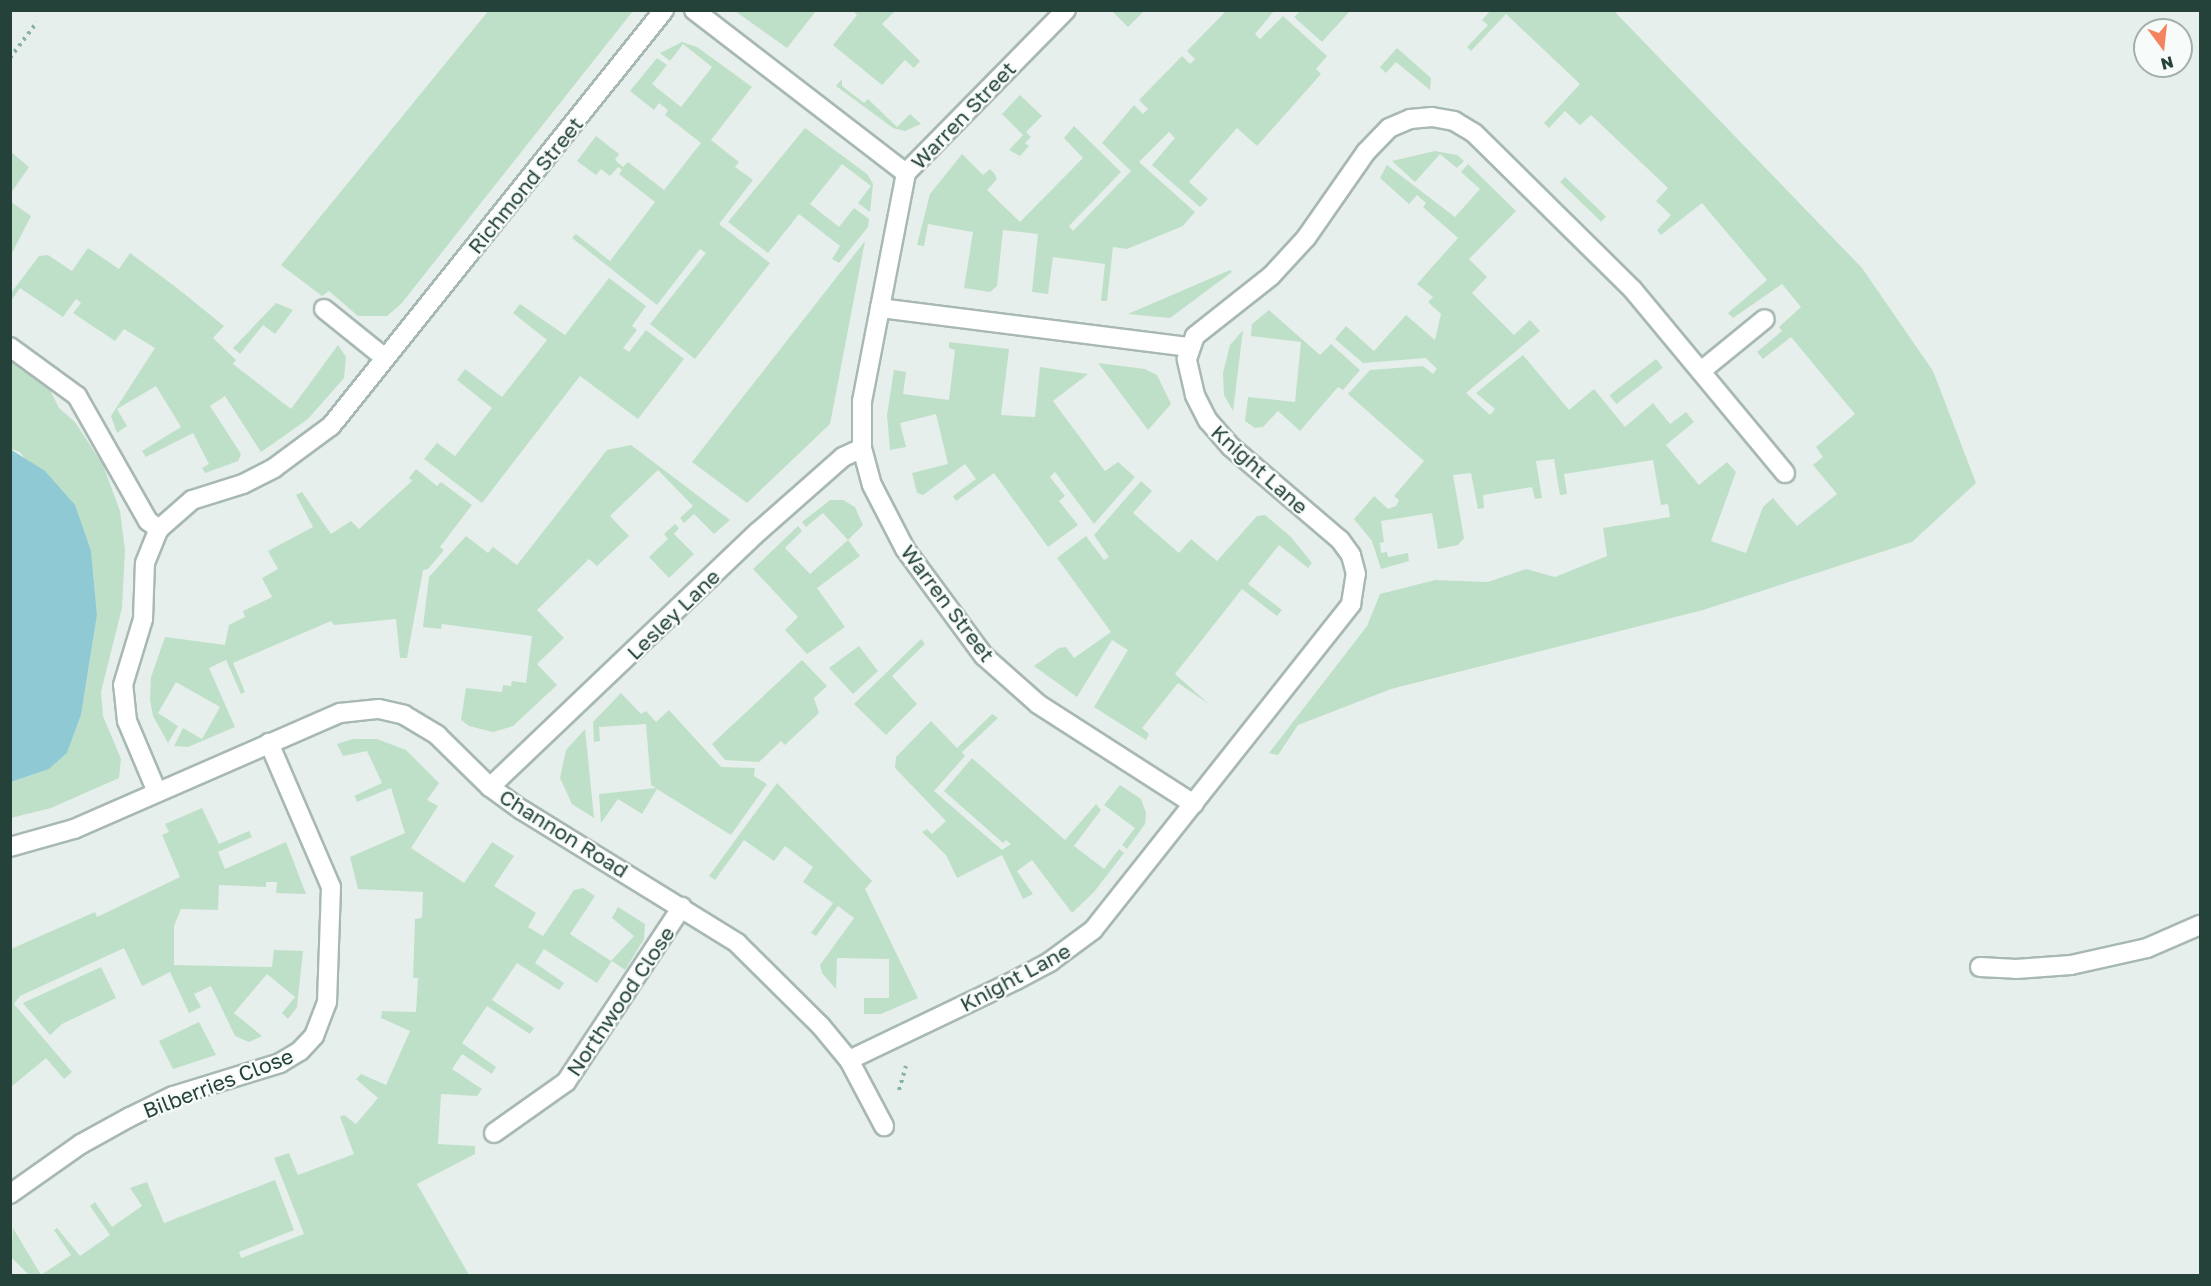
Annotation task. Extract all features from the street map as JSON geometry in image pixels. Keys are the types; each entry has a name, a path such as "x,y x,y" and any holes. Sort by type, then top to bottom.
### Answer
{"street":[{"name":"Richmond Street","path":"158,792 127,721 123,685 143,620 145,563 159,529 192,500 243,484 306,448 331,426 664,10"},
{"path":"694,10 906,173"},
{"name":"Warren Street","path":"1066,10 906,173 862,401 862,448 872,485 905,549 984,656 1038,704 1194,804"},
{"path":"880,308 1189,347 1205,326 1271,276 1306,238 1377,136 1399,122 1432,117 1454,121 1474,133 1633,290 1785,473"},
{"path":"318,308 385,358"},
{"path":"1701,371 1765,319"},
{"path":"10,347 77,396 148,521 159,529"},
{"name":"Knight Lane","path":"849,1060 1016,980 1080,942 1105,918 1351,604 1356,574 1351,555 1340,540 1232,447 1208,421 1188,375 1189,347"},
{"name":"Lesley Lane","path":"490,787 758,532 843,457 862,448"},
{"name":"Channon Road","path":"10,847 74,829 340,713 393,712 413,718 437,735 490,787 737,943 764,967 849,1060 884,1126"},
{"name":"Bilberries Close","path":"10,1194 81,1144 121,1122 173,1096 280,1063 300,1052 314,1036 327,1002 331,887 269,743"},
{"name":"Northwood Close","path":"494,1133 566,1082 682,907"},
{"path":"1980,967 2016,969 2071,965 2147,948 2200,925"}],"path":[{"path":"10,58 37,22"},
{"path":"900,1096 900,1078 910,1058"}],"green space":[{"path":"489,10 633,11 401,304 387,316 358,316 329,291 322,296 281,265"},
{"path":"1227,10 1274,11 1255,34 1260,39 1283,16 1327,56 1316,69 1321,74 1257,146 1237,128 1189,182 1208,199 1200,207 1152,165 1175,138 1169,132 1139,162 1195,212 1183,226 1127,249 1113,247 1107,301 1101,301 1105,264 1053,257 1048,294 1032,292 1038,234 1003,230 997,286 990,292 964,288 973,232 928,224 924,246 917,245 930,194 962,154 983,175 990,169 994,173 997,179 987,190 1020,222 1083,158 1064,138 1074,126 1121,172 1069,226 1073,231 1131,171 1102,143 1134,105 1143,114 1148,109 1139,100 1182,56 1190,64 1195,59 1187,51"},
{"path":"1491,10 1614,11 1862,268 1933,371 1976,483 1912,542 1703,610 1391,689 1298,725 1278,755 1269,753 1367,626 1380,594 1435,580 1488,582 1526,569 1555,577 1607,556 1603,528 1670,517 1668,504 1661,505 1653,460 1564,474 1567,494 1560,495 1554,459 1536,461 1542,498 1535,499 1532,487 1483,495 1484,508 1478,509 1471,473 1453,475 1464,538 1458,545 1438,549 1432,513 1381,521 1384,542 1380,543 1381,553 1387,552 1388,557 1408,553 1409,561 1381,569 1372,541 1354,519 1374,496 1388,509 1396,506 1399,500 1394,496 1424,461 1348,394 1370,370 1423,366 1433,374 1437,369 1426,358 1363,363 1335,339 1346,326 1374,351 1406,315 1435,340 1441,314 1428,302 1433,297 1417,284 1458,238 1423,207 1426,203 1417,195 1409,204 1380,178 1387,165 1455,217 1480,189 1461,172 1468,164 1516,211 1469,259 1487,277 1472,293 1514,335 1530,320 1540,331 1466,393 1490,415 1495,409 1476,393 1523,355 1569,410 1594,389 1625,427 1653,403 1670,424 1686,412 1694,422 1666,445 1699,485 1727,462 1736,472 1711,541 1746,553 1763,507 1773,498 1797,526 1837,494 1813,465 1823,457 1816,447 1855,414 1791,337 1763,359 1757,352 1782,331 1779,327 1801,307 1782,284 1733,318 1728,313 1767,280 1702,203 1661,235 1657,230 1671,215 1656,201 1668,188 1591,115 1580,125 1565,111 1549,128 1544,123 1580,84 1506,14 1471,51 1467,47 1488,25 1482,20"},
{"path":"735,11 816,11 787,48"},
{"path":"853,11 895,11 882,24 920,61 914,68 905,60 882,85 833,45 857,15"},
{"path":"1112,11 1144,11 1128,27"},
{"path":"1300,11 1350,11 1322,42 1294,17"},
{"path":"682,42 697,47 752,87 711,140 739,162 735,167 753,180 719,224 770,263 695,359 650,324 706,253 700,249 657,305 572,238 576,234 610,261 655,202 619,174 622,170 618,167 610,176 601,169 596,175 577,161 596,136 619,154 615,160 623,167 628,162 664,190 701,143 665,115 668,110 659,103 654,110 630,91 657,58 667,65 652,84 681,107 712,67 683,44 670,61 660,53"},
{"path":"1397,48 1431,78 1430,90 1396,62 1386,73 1380,67"},
{"path":"842,79 842,86 864,103 868,99 897,127 910,114 921,124 905,131 893,128 836,86"},
{"path":"1020,95 1042,116 1026,132 1031,137 1025,143 1029,146 1020,156 1009,150 1023,135 1002,114"},
{"path":"805,128 867,174 873,184 870,212 858,203 871,186 842,164 810,204 839,227 854,208 869,219 868,227 839,263 832,259 840,246 799,214 768,253 728,222"},
{"path":"1435,151 1457,155 1464,161 1457,168 1440,154 1415,182 1392,161"},
{"path":"11,152 29,167 11,193"},
{"path":"1565,177 1606,217 1601,222 1560,182"},
{"path":"11,202 31,216 11,255"},
{"path":"865,241 830,424 747,503 692,462"},
{"path":"88,248 119,269 130,253 177,288 224,326 213,338 236,360 233,364 291,409 338,345 346,357 344,378 308,419 261,452 225,396 210,406 241,454 238,461 205,473 202,468 209,464 193,433 146,457 142,451 181,427 156,386 117,409 127,426 117,433 111,416 155,348 124,329 115,341 73,313 81,303 76,299 63,317 20,288 11,301 11,293 39,256 48,255 72,271"},
{"path":"1230,270 1232,272 1170,318 1128,314"},
{"path":"609,278 646,306 632,326 637,330 623,348 629,352 646,330 684,359 638,419 580,376 482,503 424,459 437,443 455,456 492,408 457,380 465,369 502,397 547,340 513,313 520,304 565,335"},
{"path":"276,303 293,310 275,334 263,325 240,354 233,348"},
{"path":"1269,310 1320,355 1331,344 1360,370 1343,390 1338,387 1300,431 1278,411 1263,427 1255,428 1245,421 1248,397 1295,402 1301,342 1251,336 1252,324"},
{"path":"1243,330 1233,411 1224,395 1223,373 1230,345"},
{"path":"949,342 1009,349 1001,415 1035,417 1040,367 1088,374 1053,401 1105,471 1118,462 1135,477 1094,524 1055,472 1050,477 1065,496 1059,501 1078,525 1048,547 994,473 956,501 953,496 976,479 965,464 923,495 917,493 912,473 948,464 936,414 900,423 906,447 890,450 887,415 894,370 906,372 903,394 949,400 955,350 949,348"},
{"path":"1656,359 1663,368 1616,404 1610,395"},
{"path":"11,360 47,384 59,408 75,422 103,465 120,511 125,550 122,608 101,692 103,716 121,759 119,778 51,808 11,818 11,782 49,769 67,753 81,715 97,615 91,551 20,452 11,449"},
{"path":"1098,363 1145,369 1157,375 1171,404 1148,430"},
{"path":"631,445 730,520 714,534 694,514 684,523 680,518 693,506 658,470 610,516 629,536 597,566 589,559 537,610 564,638 537,664 557,685 513,726 493,732 469,726 461,720 466,688 502,692 503,685 511,686 512,681 526,683 532,636 442,624 441,629 423,627 429,577 466,536 488,553 493,547 517,565 607,450"},
{"path":"416,469 437,486 441,482 472,505 440,547 444,550 428,569 423,570 407,658 400,658 396,619 334,625 331,621 233,663 245,692 241,694 226,660 209,668 235,727 188,747 174,746 183,728 202,739 220,707 176,682 158,713 178,726 168,743 153,716 150,700 151,677 165,637 225,645 229,625 245,617 243,611 272,597 262,578 278,569 268,551 313,527 296,495 302,492 331,534 351,521 359,529 412,481 409,478"},
{"path":"1141,481 1152,491 1133,513 1179,553 1191,539 1217,561 1257,516 1265,515 1291,537 1312,563 1308,568 1279,545 1248,584 1282,610 1277,616 1242,589 1175,674 1209,704 1178,683 1142,728 1149,734 1146,740 1094,707 1128,650 1112,640 1077,697 1034,666 1059,648 1066,647 1074,658 1111,632 1057,558 1086,536 1104,560 1109,557 1094,535"},
{"path":"830,500 843,500 855,507 863,525 848,540 823,513 806,527 802,522"},
{"path":"675,524 679,528 674,534 694,554 669,578 649,557 668,539 664,534"},
{"path":"798,526 802,531 785,548 810,574 848,540 860,556 817,588 845,627 807,654 785,630 798,617 753,569"},
{"path":"921,639 925,644 892,676 917,704 886,735 854,704"},
{"path":"859,646 878,671 853,694 829,668"},
{"path":"802,660 827,686 814,698 819,713 785,745 781,741 759,762 725,760 712,744"},
{"path":"621,693 641,714 646,711 656,722 669,710 721,767 755,768 754,776 767,784 731,835 657,789 642,814 618,799 601,823 599,794 656,788 651,785 646,724 599,727 600,741 594,742 593,722"},
{"path":"992,714 998,718 962,752 965,756 934,791 1002,850 1011,844 1006,840 1003,843 944,791 972,758 1065,840 1096,804 1101,810 1074,846 1104,869 1119,849 1124,853 1094,892 1072,913 1032,860 1017,871 1033,894 1023,899 1002,855 957,878 946,855 922,832 927,829 932,834 946,821 895,768 896,757 931,721 957,748"},
{"path":"585,729 594,818 572,804 560,778 566,750"},
{"path":"353,739 377,739 406,750 439,783 427,800 438,806 411,848 464,883 492,842 514,856 494,886 536,913 528,927 543,936 574,890 583,888 595,896 570,934 611,961 634,936 612,918 618,907 645,924 644,939 625,970 612,961 597,983 544,949 535,963 564,983 559,990 517,963 492,1000 534,1028 530,1034 487,1006 462,1043 496,1067 492,1074 462,1054 452,1069 482,1089 477,1096 441,1094 438,1144 475,1146 475,1154 417,1184 469,1275 41,1275 71,1255 54,1230 57,1228 80,1256 110,1235 90,1206 95,1202 112,1227 142,1206 130,1188 147,1182 164,1223 275,1180 294,1230 239,1252 241,1258 304,1234 274,1158 289,1153 298,1175 354,1154 340,1117 344,1115 356,1124 378,1098 356,1079 361,1074 386,1085 410,1031 381,1018 382,1011 416,1012 418,978 413,978 415,919 422,918 423,892 358,889 350,857 405,833 391,788 357,802 354,796 382,783 367,751 343,756 337,744"},
{"path":"777,783 872,881 865,889 918,998 881,1014 864,1014 864,998 889,998 889,959 837,958 836,989 822,973 820,965 854,918 838,906 816,936 811,933 833,903 803,882 813,867 785,846 774,861 744,840 715,880 709,876"},
{"path":"1120,785 1141,799 1146,813 1145,824 1127,849 1122,845 1135,828 1104,805"},
{"path":"202,808 219,844 249,831 252,837 218,852 225,869 286,842 306,894 276,893 277,882 266,882 266,887 219,885 218,910 181,909 174,926 174,965 272,967 274,950 303,951 297,1007 288,1019 282,1013 295,997 267,974 234,1013 262,1036 249,1042 235,1036 211,986 194,994 201,1007 189,1013 170,972 142,986 124,948 20,996 14,1004 72,1072 64,1079 46,1058 11,1087 11,949 95,912 97,917 180,877 162,835 169,832 165,824"},
{"path":"101,967 116,998 62,1024 50,1035 23,1003"},
{"path":"199,1022 216,1055 173,1069 159,1041"},
{"path":"13,1228 41,1275 29,1275 11,1257"}],"water":[{"path":"10,449 45,471 75,505 91,551 97,615 81,715 67,753 49,769 11,782"}]}
